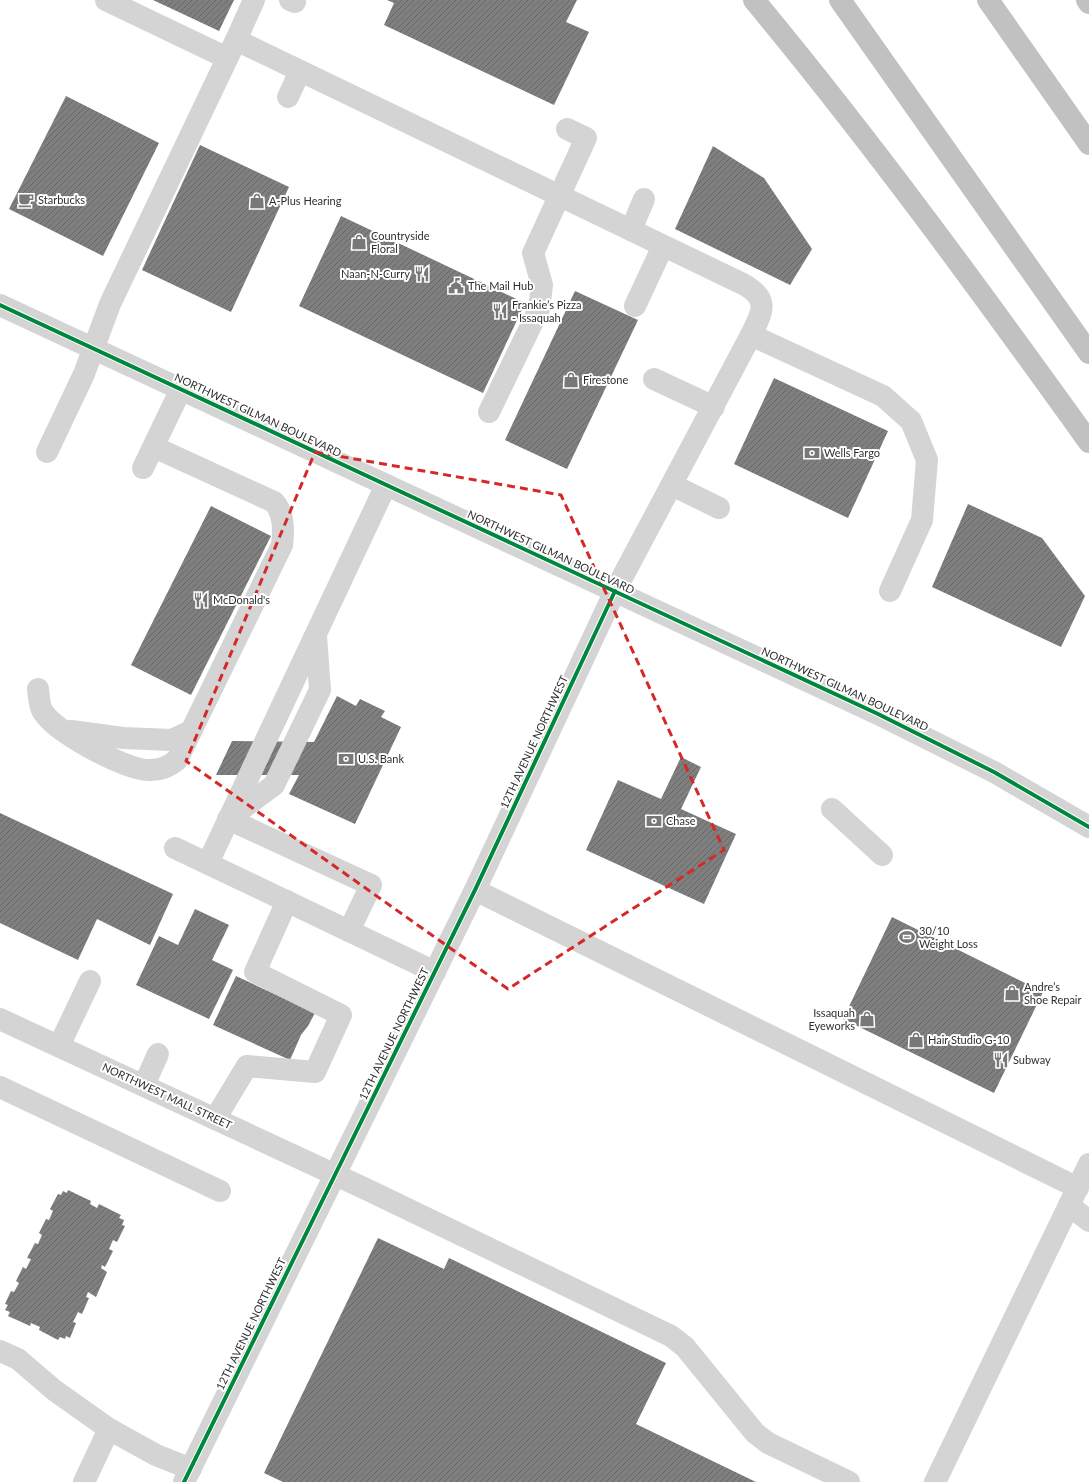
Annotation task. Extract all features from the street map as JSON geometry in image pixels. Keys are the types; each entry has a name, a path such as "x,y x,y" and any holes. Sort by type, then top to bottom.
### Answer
{"highway":[{"path":"754,0 825,86 972,278 1089,442"},
{"path":"840,0 1089,353"},
{"path":"988,0 1089,144"}],"street":[{"path":"106,0 231,49 300,71 663,246 635,306"},
{"path":"47,452 84,374 110,304 254,0"},
{"path":"288,97 300,71"},
{"path":"489,412 539,308 542,285 533,253 586,138 567,129"},
{"path":"631,230 644,199"},
{"name":"12TH AVENUE NORTHWEST","path":"188,1475 334,1174 475,890 615,591 714,407 751,335 763,308 761,298 754,290 663,246"},
{"name":"NORTHWEST GILMAN BOULEVARD","path":"0,305 934,741 994,772 1089,827"},
{"path":"751,335 883,396 911,421 927,460 922,520 890,591"},
{"path":"654,379 714,407"},
{"path":"143,468 180,389"},
{"path":"38,689 42,710 62,730 75,740 136,768 149,770 167,768 177,760 282,545 284,532 279,508 274,502 154,447"},
{"path":"208,863 386,485"},
{"path":"672,485 719,508"},
{"path":"62,730 123,738 172,740 191,731"},
{"path":"832,809 882,855"},
{"path":"228,819 371,885 349,931"},
{"path":"175,848 435,972"},
{"path":"475,890 1073,1197 1089,1221"},
{"path":"215,1119 247,1066 315,1072 340,1015 255,972 287,901"},
{"path":"59,1046 90,981"},
{"name":"NORTHWEST MALL STREET","path":"0,1019 334,1174 671,1336 685,1347 755,1434 768,1443 849,1482"},
{"path":"144,1086 158,1054"},
{"path":"0,1087 220,1191"},
{"path":"935,1482 1089,1164"},
{"path":"0,1352 18,1359 54,1390 109,1429 188,1475"},
{"path":"84,1482 109,1429"}],"highlighted area":[{"path":"315,452 561,495 724,850 508,989 186,761"}],"building":[{"path":"153,0 234,0 219,31"},
{"path":"387,0 577,0 566,22 589,32 554,105 384,25 394,3"},
{"path":"66,96 159,143 103,256 9,209"},
{"path":"200,145 289,187 231,312 142,270"},
{"path":"713,146 764,178 812,249 790,285 675,229"},
{"path":"341,216 525,303 483,393 299,306"},
{"name":"Firestone","path":"575,291 638,320 567,469 505,440"},
{"path":"774,378 888,431 848,518 734,464"},
{"path":"968,504 1042,538 1085,596 1061,647 932,587"},
{"name":"McDonald's","path":"211,506 271,536 191,695 131,665"},
{"name":"U.S. Bank","path":"337,696 356,706 360,699 385,711 381,717 401,727 355,824 289,794 299,775 216,775 232,741 314,742"},
{"name":"Chase","path":"681,757 701,767 681,809 736,834 704,904 586,850 618,780 661,799"},
{"path":"0,813 173,894 150,945 97,919 78,960 0,923"},
{"path":"195,909 229,925 212,960 233,970 209,1019 136,985 159,936 178,945"},
{"path":"892,917 1043,992 994,1093 843,1019"},
{"path":"236,976 315,1013 301,1035 290,1060 213,1025"},
{"path":"68,1190 91,1201 90,1204 97,1208 99,1204 121,1215 119,1218 124,1220 122,1225 125,1226 117,1242 113,1240 109,1249 113,1251 105,1267 102,1265 101,1268 107,1272 96,1297 88,1292 86,1297 89,1298 82,1314 78,1312 73,1322 76,1323 70,1338 66,1336 65,1339 60,1337 58,1340 39,1330 40,1327 31,1323 30,1326 8,1316 10,1312 5,1310 8,1305 5,1304 11,1291 14,1292 19,1283 16,1281 23,1267 26,1269 31,1259 27,1258 35,1243 38,1244 42,1235 39,1233 46,1219 49,1220 53,1211 50,1209 58,1194 61,1195 63,1191 67,1193"},
{"path":"378,1238 444,1269 449,1258 666,1363 636,1424 756,1482 283,1482 264,1473"}],"cycle path":[{"path":"0,305 878,714 994,772 1089,827"},
{"path":"184,1482 475,890 615,591"}],"place":[{"name":"Starbucks","path":"26,200"},
{"name":"A-Plus Hearing","path":"257,201"},
{"name":"Countryside Floral","path":"359,242"},
{"name":"Naan-N-Curry","path":"422,274"},
{"name":"The Mail Hub","path":"456,286"},
{"name":"Frankie’s Pizza - Issaquah","path":"500,311"},
{"name":"Firestone","path":"571,380"},
{"name":"Wells Fargo","path":"812,453"},
{"name":"McDonald's","path":"201,600"},
{"name":"U.S. Bank","path":"346,759"},
{"name":"Chase","path":"654,821"},
{"name":"30/10 Weight Loss","path":"907,937"},
{"name":"Andre’s Shoe Repair","path":"1012,993"},
{"name":"Issaquah Eyeworks","path":"867,1019"},
{"name":"Hair Studio G-10","path":"916,1040"},
{"name":"Subway","path":"1001,1060"}]}
